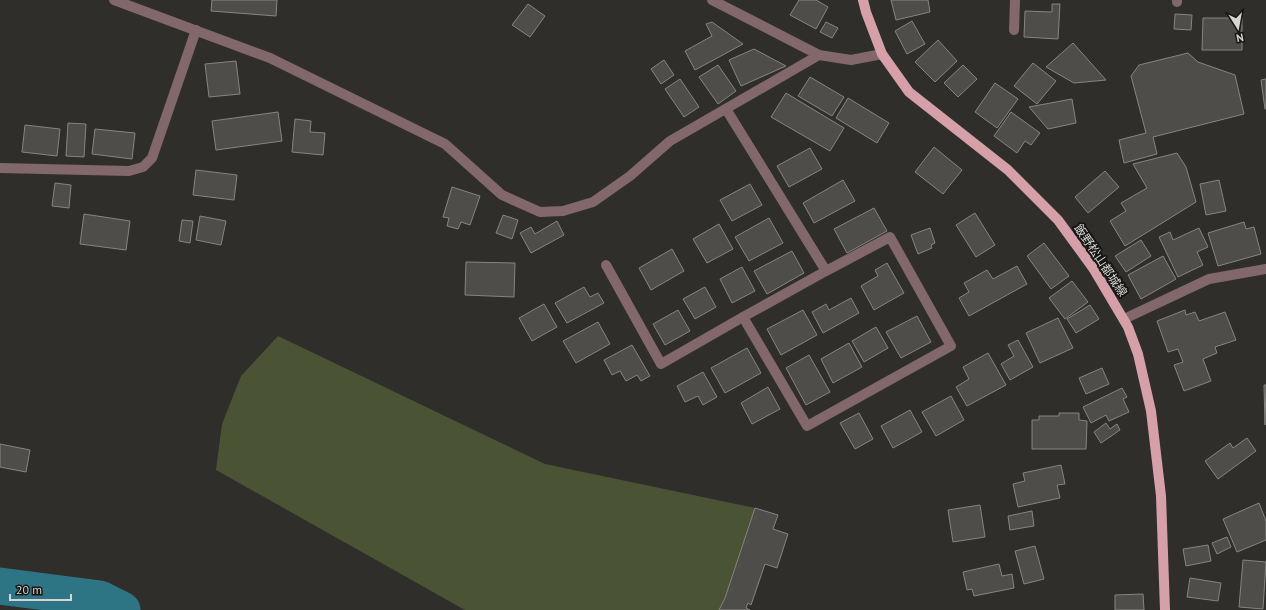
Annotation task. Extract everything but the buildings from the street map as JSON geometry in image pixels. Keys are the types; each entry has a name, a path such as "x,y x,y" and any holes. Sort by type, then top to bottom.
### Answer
{"main road":[{"name":"飯野松山都城線","path":"863,0 882,54 909,92 1008,170 1058,220 1092,268 1128,327 1138,354 1151,411 1161,496 1165,610"}],"street":[{"path":"114,0 270,58 445,144 502,195 540,212 563,211 593,202 630,176 670,140 819,55"},
{"path":"712,0 819,55 851,60 882,54"},
{"path":"1014,30 1015,0"},
{"path":"0,168 130,171 144,167 152,158 196,30"},
{"path":"726,109 826,271"},
{"path":"606,265 661,364 743,317 890,237 951,346 806,426 743,317"},
{"path":"1124,319 1209,279 1266,269"}],"green space":[{"path":"278,336 545,464 755,508 725,598 719,610 465,610 216,470 222,424 241,376"}],"waterway":[{"path":"0,586 100,599 122,610"}]}
